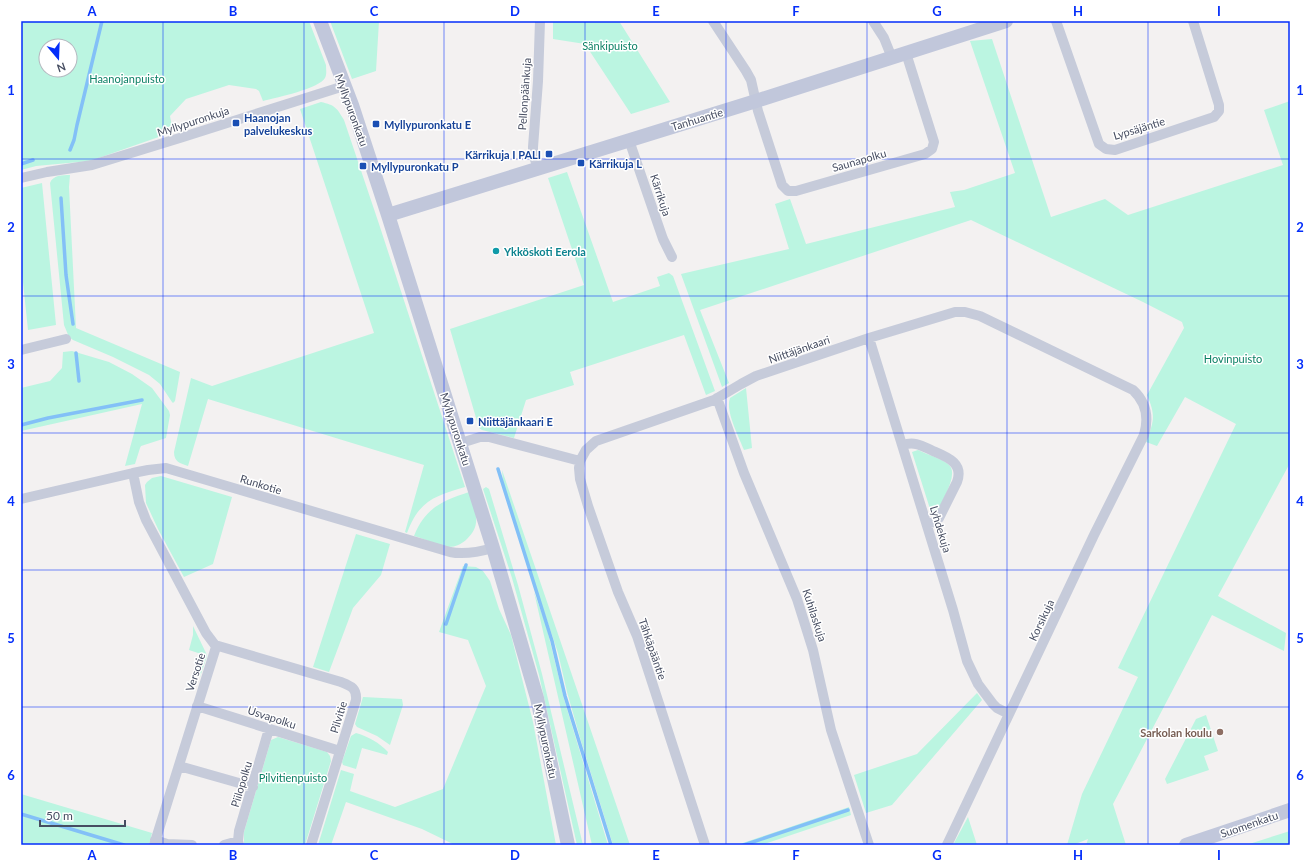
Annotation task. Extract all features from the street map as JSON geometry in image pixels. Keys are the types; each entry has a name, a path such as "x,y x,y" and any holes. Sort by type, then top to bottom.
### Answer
{"street":[{"name":"Myllypuronkatu","path":"320,21 352,105 461,443 493,548 537,698 568,845"},
{"name":"Pellonpäänkuja","path":"538,168 533,154 533,147 538,81 540,21"},
{"path":"713,21 751,80 756,101"},
{"path":"873,21 884,38 892,58"},
{"name":"Lypsäjäntie","path":"1056,21 1099,144 1106,149 1115,150 1214,117 1219,111 1219,105 1192,21"},
{"name":"Tanhuantie","path":"388,215 756,101 999,22"},
{"name":"Saunapolku","path":"756,101 782,185 788,191 796,191 925,154 932,149 934,142 906,53"},
{"name":"Myllypuronkuja","path":"21,178 47,172 92,165 344,86"},
{"name":"Kärrikuja","path":"629,140 663,239 672,257"},
{"name":"Niittäjänkaari","path":"580,462 588,447 602,438 717,398 756,376 950,312 960,311 973,314 1127,386 1138,394 1144,403"},
{"name":"Lyhdekuja","path":"869,338 927,524 967,661 973,676 992,704 1009,714"},
{"path":"21,350 66,339"},
{"name":"Kuhilaskuja","path":"717,398 744,473 798,599 813,650 831,730 868,845"},
{"name":"Korsikuja","path":"946,845 1094,535 1144,435 1147,412 1144,403"},
{"path":"461,443 480,437 489,437 580,462"},
{"path":"903,445 913,443 947,458 953,462 959,472 957,482 939,518 934,522 927,524"},
{"name":"Tähkäpääntie","path":"580,462 580,479 588,506 618,592 637,636 705,845"},
{"name":"Runkotie","path":"21,499 133,473 166,468 450,552 459,554 471,553 493,548"},
{"name":"Versotie","path":"133,473 139,502 146,520 206,634 215,645 215,651 155,843"},
{"name":"Pilvitie","path":"215,645 341,682 354,688 356,700 311,845"},
{"name":"Usvapolku","path":"197,706 340,751"},
{"name":"Piilopolku","path":"238,843 239,831 269,729"},
{"path":"179,766 253,787"},
{"name":"Suomenkatu","path":"1186,845 1290,810"},
{"path":"155,843 192,845"},
{"path":"224,845 238,843"}],"green space":[{"name":"Haanojanpuisto","path":"21,21 309,21 326,65 325,78 321,82 307,89 263,101 259,91 256,89 229,85 186,99 170,116 173,132 90,161 36,166 21,170"},
{"path":"330,21 379,21 376,71 352,79"},
{"name":"Sänkipuisto","path":"553,21 619,21 670,102 631,114 585,44 553,39"},
{"name":"Hovinpuisto","path":"992,39 1051,217 1105,199 1128,215 1283,165 1264,110 1290,101 1290,463 1218,596 1286,633 1284,651 1212,615 1113,804 1126,845 1086,845 1088,839 1073,845 1067,845 1082,794 1138,677 1118,668 1236,424 1185,397 1157,446 1146,442 1153,418 1152,408 1147,395 1184,328 1182,322 971,220 700,310 729,383 722,387 681,274 789,249 775,204 790,199 806,244 955,207 950,192 964,190 1015,173 970,41"},
{"path":"321,102 330,104 344,120 465,487 445,493 429,501 417,514 407,533 405,532 424,465 208,399 188,466 178,462 174,455 191,378 212,386 374,333 300,109"},
{"path":"567,172 613,302 660,286 657,277 669,273 673,276 715,391 706,395 684,335 570,372 574,385 526,400 514,438 482,430 479,428 450,329 584,285 548,178"},
{"path":"61,175 70,175 69,187 76,328 180,372 175,401 173,403 160,384 149,375 69,337 64,325 50,183 53,178"},
{"path":"42,183 56,325 28,330 21,263 21,188"},
{"path":"72,351 109,362 132,374 152,388 169,411 170,415 166,438 141,446 135,464 125,466 142,404 21,431 21,388 50,381 62,368 63,352"},
{"path":"746,388 752,448 744,450 733,424 729,410 729,403 730,398"},
{"path":"918,450 943,461 952,469 949,488 937,512 931,512 912,452"},
{"path":"502,470 630,845 613,845 581,741 558,653 504,492"},
{"path":"161,476 232,497 213,564 184,577 158,529 146,503 145,485 152,478"},
{"path":"486,487 489,489 518,585 542,674 583,845 577,845 539,675 512,578 483,489"},
{"path":"469,492 475,512 476,523 474,529 466,540 458,545 449,547 414,536 418,526 429,512 443,502"},
{"path":"356,534 390,544 381,575 353,608 329,672 313,667"},
{"path":"463,566 476,567 483,571 490,581 499,609 511,635 533,722 556,845 455,845 422,829 346,802 331,845 318,845 341,770 354,774 350,791 395,807 443,789 486,686 468,640 439,632"},
{"path":"534,592 546,625 564,699 608,845 592,845"},
{"path":"193,626 207,656 200,677 197,675 196,667 201,654 189,650 193,635"},
{"path":"977,693 982,700 892,805 866,813 854,775 917,754"},
{"path":"363,697 402,699 403,705 390,745 377,736 357,727 355,724"},
{"path":"1206,715 1218,751 1204,756 1209,770 1167,784 1165,779 1196,719"},
{"path":"356,733 377,743 388,752 387,755 362,748 356,769 343,765 342,762 351,736"},
{"name":"Pilvitienpuisto","path":"278,737 327,752 330,756 331,761 305,845 244,845 244,832 271,740"},
{"path":"21,794 152,833 149,845 21,845"},
{"path":"849,807 851,815 761,845 737,845"},
{"path":"968,817 977,845 953,845"},
{"path":"1290,831 1290,845 1246,845"}],"waterway":[{"path":"70,150 74,140 102,21"},
{"path":"21,164 33,160"},
{"path":"61,198 66,275 73,324"},
{"path":"76,353 79,381"},
{"path":"21,425 48,418 142,400"},
{"path":"498,469 552,641 565,696 611,845"},
{"path":"446,624 466,565"},
{"path":"744,845 848,810"},
{"path":"21,814 124,845"}],"place":[{"name":"Haanojan palvelukeskus","path":"236,123"},
{"name":"Myllypuronkatu E","path":"376,124"},
{"name":"Kärrikuja I PALI","path":"549,154"},
{"name":"Kärrikuja L","path":"581,163"},
{"name":"Myllypuronkatu P","path":"363,166"},
{"name":"Ykköskoti Eerola","path":"496,251"},
{"name":"Niittäjänkaari E","path":"470,421"},
{"name":"Sarkolan koulu","path":"1220,732"}]}
